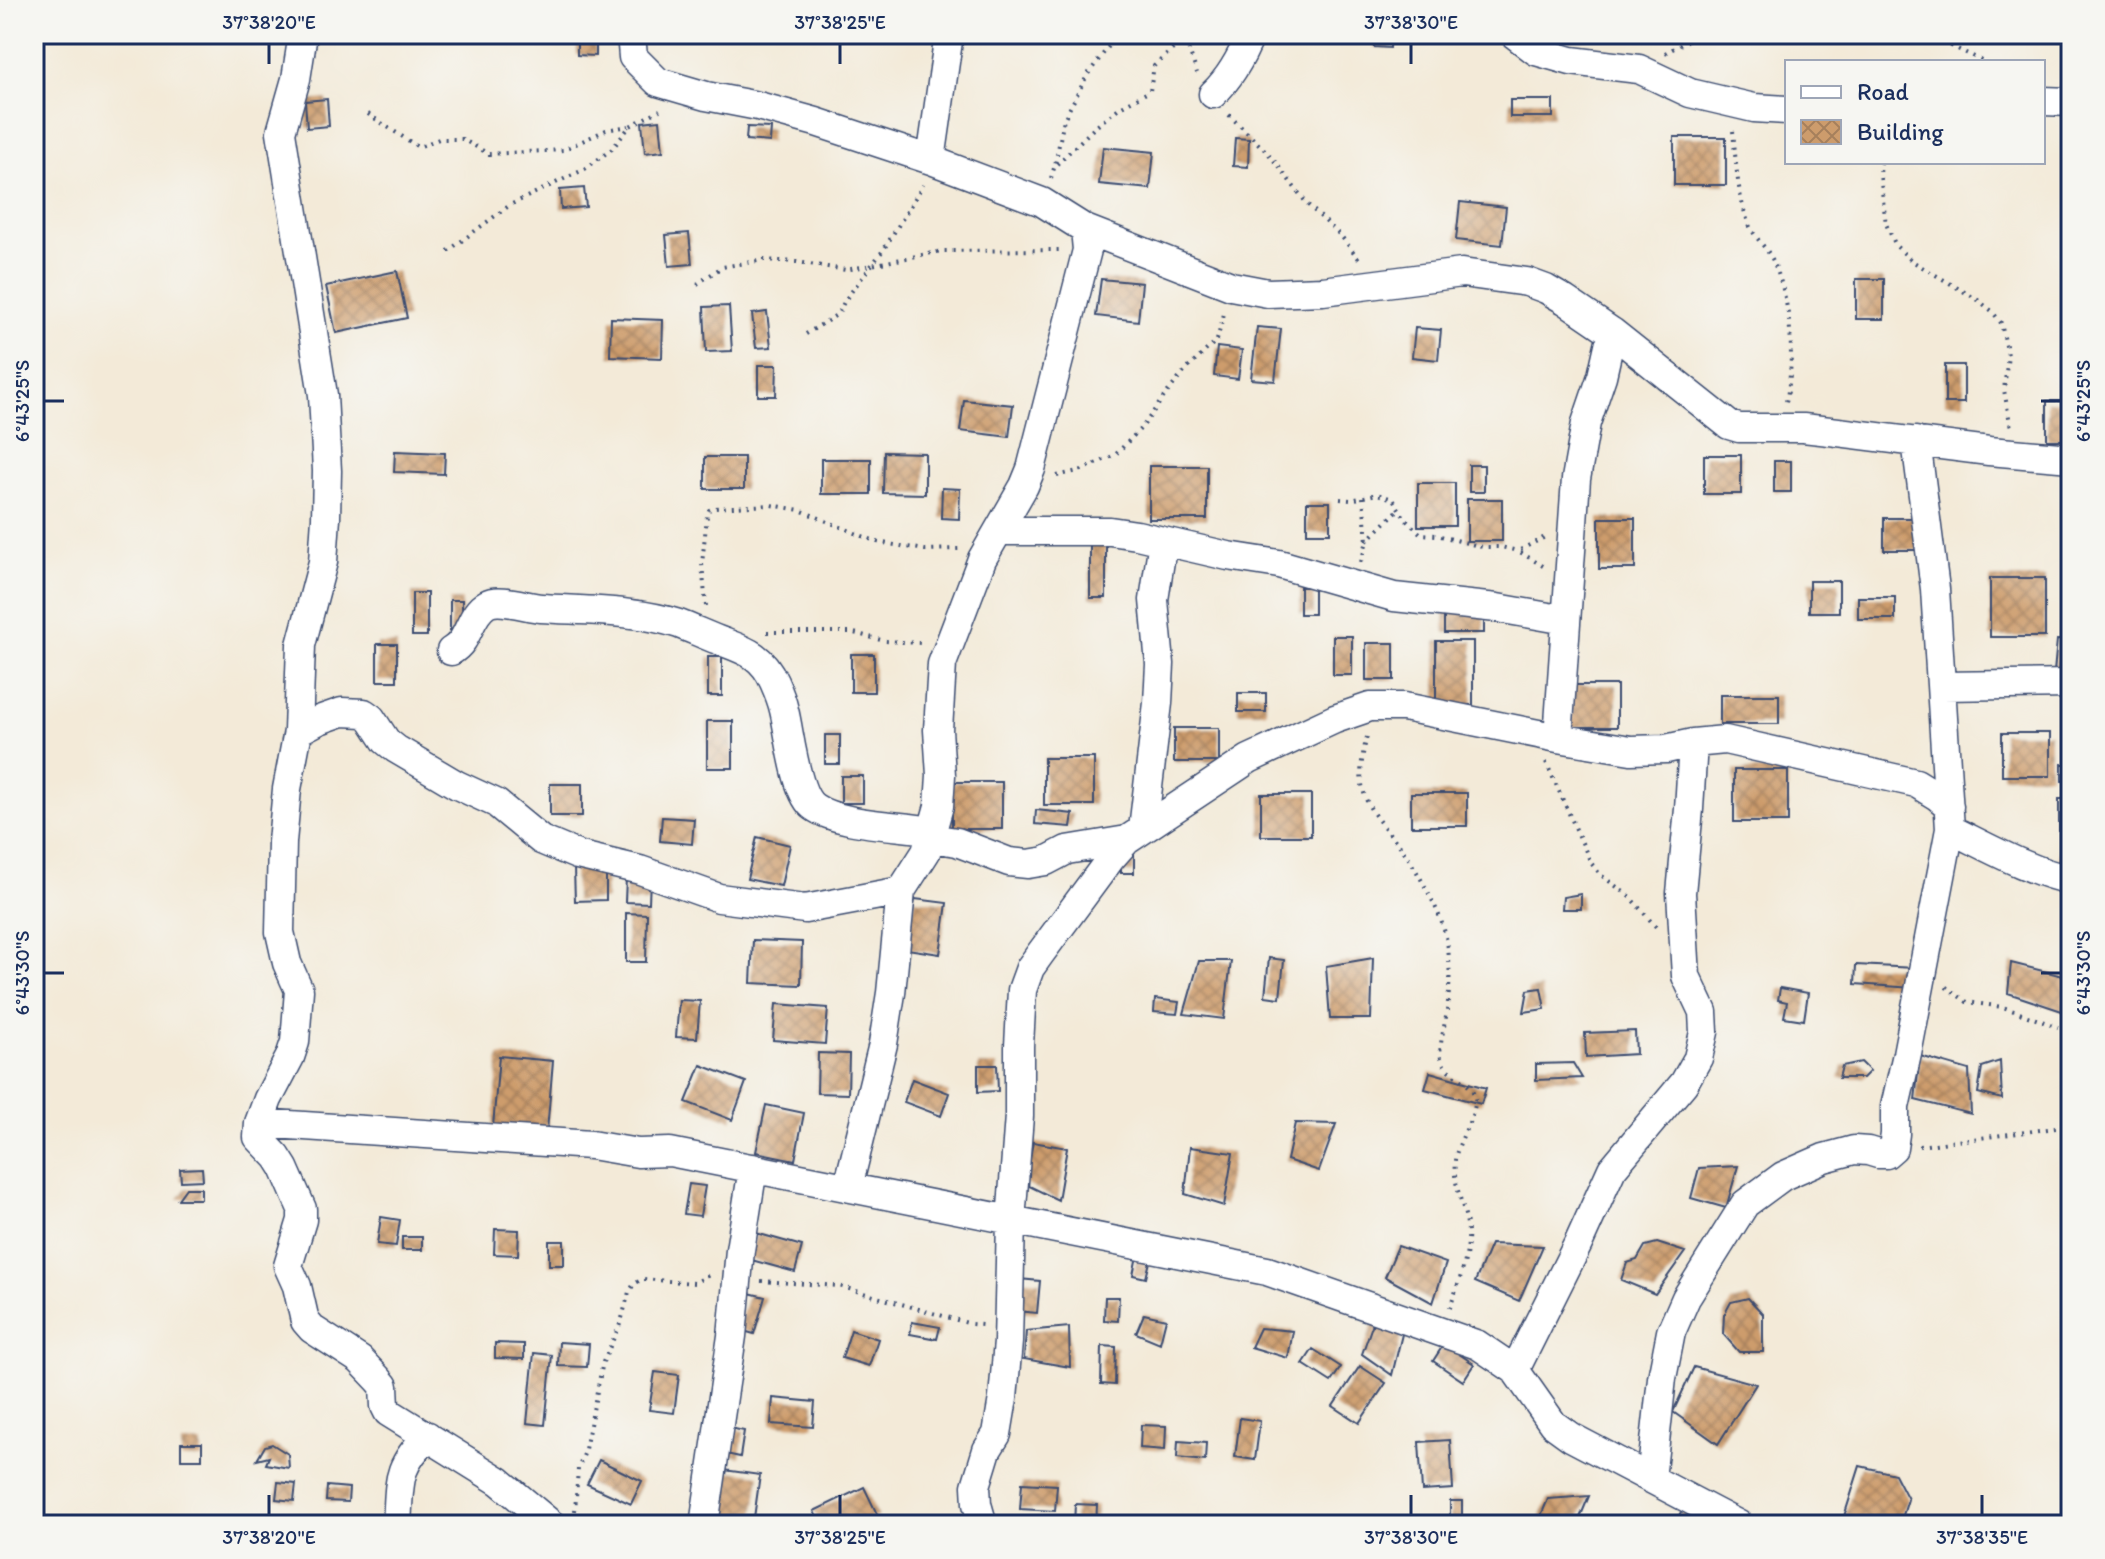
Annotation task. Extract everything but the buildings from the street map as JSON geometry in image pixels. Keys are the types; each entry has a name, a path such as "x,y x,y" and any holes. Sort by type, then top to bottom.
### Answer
{"street":[{"path":"303,34 296,79 281,132 323,395 327,471 323,562 301,645 298,731 287,789 279,904 284,951 299,990 295,1042 268,1099 259,1123 258,1137 284,1168 302,1209 302,1220 288,1266 297,1286 305,1321 312,1329 360,1360 384,1386 388,1412 564,1522"},
{"path":"631,34 633,57 658,82 816,122 934,161 1042,202 1086,240 1231,286 1268,293 1323,291 1462,273 1527,282 1565,300 1612,332 1729,425 1739,428 1803,428 2071,458"},
{"path":"934,161 949,34"},
{"path":"1213,94 1243,54 1251,34"},
{"path":"1514,34 1536,51 1571,61 1639,69 1690,93 1754,108 1785,110"},
{"path":"2045,101 2071,102"},
{"path":"848,1187 883,1044 901,891 926,852 939,806 941,775 938,730 942,664 976,572 1024,486 1038,444 1086,240"},
{"path":"1547,735 1566,620 1576,479 1586,423 1602,376 1612,332"},
{"path":"1651,1479 1662,1378 1671,1332 1686,1298 1745,1204 1783,1176 1824,1158 1854,1150 1886,1154 1893,1148 1895,1107 1950,818 1935,589 1916,441"},
{"path":"994,537 1110,531 1279,564 1394,597 1497,608 1566,620"},
{"path":"1135,834 1158,703 1160,664 1154,600 1163,541"},
{"path":"451,651 467,634 478,612 487,604 497,601 639,615 678,624 754,654 767,669 784,708 802,793 812,806 828,814 871,824 906,826 1009,862 1028,864 1046,861 1067,850 1135,834"},
{"path":"1942,686 2071,684"},
{"path":"983,1525 976,1486 987,1450 997,1434 1004,1384 1019,1116 1022,990 1030,968 1111,858 1135,834 1249,759 1335,719 1373,707 1404,707 1631,750 1666,749 1725,740 1916,783 1937,796 1950,818 2002,854 2071,880"},
{"path":"298,731 342,712 364,713 396,749 457,785 496,803 541,840 577,855 640,870 719,898 805,909 901,891"},
{"path":"1515,1370 1612,1169 1684,1083 1698,1058 1704,1032 1703,1012 1686,976 1681,893 1693,743"},
{"path":"259,1123 591,1145 638,1153 670,1152 1267,1271 1478,1345 1515,1370 1553,1424 1571,1437 1739,1525"},
{"path":"704,1525 753,1168"},
{"path":"397,1525 400,1477 405,1462 428,1436"}],"path":[{"path":"1042,202 1055,165 1064,119 1088,74 1118,34"},
{"path":"1639,69 1700,34"},
{"path":"1879,34 1897,38 1906,34"},
{"path":"1940,34 1951,46 1981,60"},
{"path":"1055,165 1120,107 1150,91 1154,66 1183,37 1198,76 1379,283"},
{"path":"368,114 418,147 439,139 462,139 489,154 563,150 606,130 630,126 693,93"},
{"path":"1730,103 1741,200 1749,226 1773,262 1787,309 1791,374 1781,428"},
{"path":"448,251 510,205 585,169 612,149 630,126"},
{"path":"806,334 838,314 845,300 873,266 934,161"},
{"path":"1881,164 1886,224 1896,246 1912,261 1985,305 2001,323 2008,355 2004,390 2009,423 2019,453"},
{"path":"697,284 722,267 764,260 846,270 942,251 1086,240"},
{"path":"1024,486 1082,470 1115,455 1143,426 1186,370 1217,340 1231,286"},
{"path":"1340,499 1351,500 1377,494 1393,499 1406,520 1421,534 1518,551"},
{"path":"1349,585 1358,570 1367,541 1363,497"},
{"path":"710,637 702,564 709,510 771,505 800,510 877,542 925,550 950,550 994,537"},
{"path":"1367,541 1399,508"},
{"path":"765,632 850,632 885,641 948,648"},
{"path":"1373,707 1361,761 1364,796 1381,824 1403,850 1437,912 1446,938 1449,975 1441,1058 1452,1073 1473,1088 1476,1102 1455,1161 1455,1181 1468,1232 1465,1256 1442,1333"},
{"path":"1547,735 1547,765 1591,863 1601,875 1629,896 1660,933"},
{"path":"1921,980 1944,986 1967,1002 2003,1007 2058,1027"},
{"path":"1893,1148 1946,1144 2071,1126"},
{"path":"564,1522 584,1454 603,1362 634,1284 643,1279 694,1283 716,1272 740,1250"},
{"path":"737,1279 839,1286 971,1324 1008,1326"}]}
